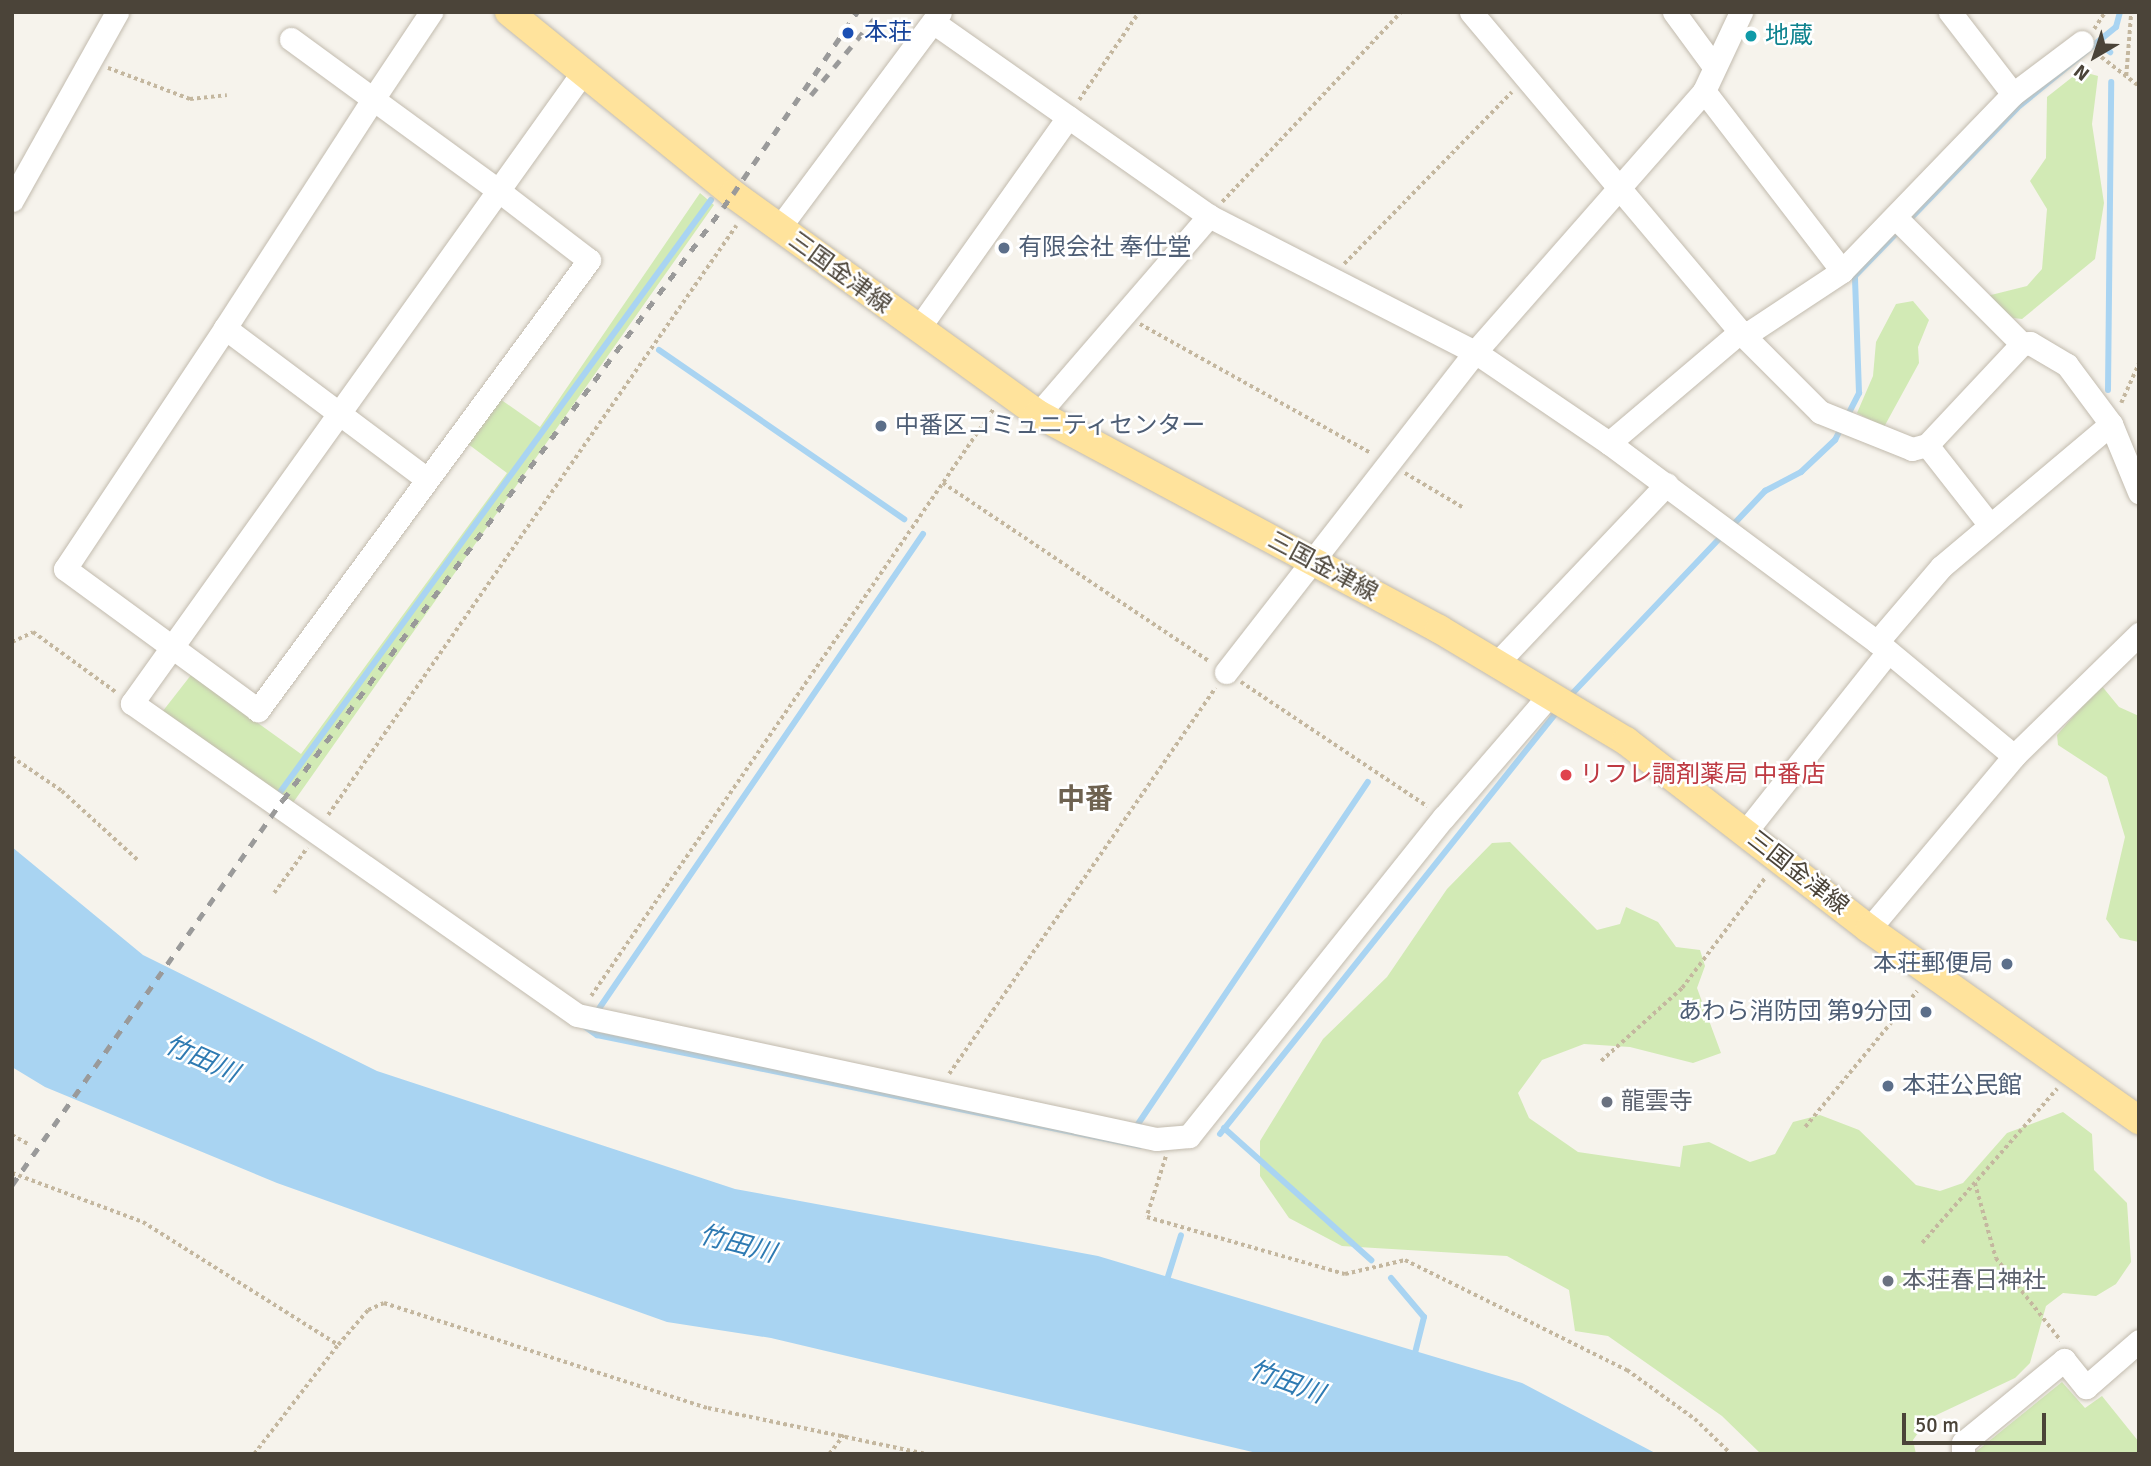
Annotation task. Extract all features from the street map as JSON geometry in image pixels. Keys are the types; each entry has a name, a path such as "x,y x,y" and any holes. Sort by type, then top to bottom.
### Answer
{"main road":[{"name":"三国金津線","path":"509,12 750,207 1038,414 1498,662 1560,700 1746,831 1869,929 1931,974 2139,1120"}],"street":[{"path":"14,187 117,12"},
{"path":"291,39 373,99 499,191 589,260 258,710 65,569 225,328 373,99 431,12"},
{"path":"1471,12 1740,332 1820,412 1912,449 1927,445 2022,344 2030,342 2067,365 2111,424 2139,492"},
{"path":"1674,12 1713,65"},
{"path":"1226,672 1310,559 1475,352 1622,189 1704,91 1713,65 1741,12"},
{"path":"1950,12 2013,94"},
{"path":"779,228 936,17 1068,117 1209,216 1475,352 1609,443 1712,516 1882,648 2014,757"},
{"path":"1609,443 1740,332 1750,332 1842,271 1902,224 2013,94 2091,49"},
{"path":"583,72 132,703 578,1015 935,1095 1156,1139 1189,1136 1444,817 1560,700"},
{"path":"1704,91 1842,271"},
{"path":"918,329 1068,117"},
{"path":"1038,414 1209,216"},
{"path":"1902,224 2022,344"},
{"path":"225,328 427,479"},
{"path":"1746,831 1941,567 2111,424"},
{"path":"1927,445 1989,524"},
{"path":"1498,662 1667,484"},
{"path":"1869,929 2014,757 2139,634"},
{"path":"1964,1454 1963,1443 2064,1360 2086,1387 2139,1341"}],"path":[{"path":"1068,117 1139,12"},
{"path":"1209,216 1401,12"},
{"path":"2126,76 2130,12"},
{"path":"2091,49 2139,86"},
{"path":"95,53 114,75 190,99 227,95"},
{"path":"1330,278 1527,77"},
{"path":"274,893 750,207"},
{"path":"1123,314 1465,508"},
{"path":"2111,424 2139,363"},
{"path":"578,1015 1006,390"},
{"path":"943,483 1444,817"},
{"path":"12,642 33,632 132,703"},
{"path":"935,1095 1226,672"},
{"path":"12,757 96,819 139,861"},
{"path":"1601,1061 1682,988 1779,859"},
{"path":"1805,1127 1931,974"},
{"path":"1922,1243 2073,1072"},
{"path":"12,1135 28,1144"},
{"path":"1189,1136 1168,1153 1147,1217 1345,1274 1405,1260 1627,1370 1731,1454"},
{"path":"12,1174 143,1222 338,1345"},
{"path":"1975,1183 1996,1258 2068,1348 2064,1360"},
{"path":"254,1454 368,1310 384,1303 641,1389 926,1454"},
{"path":"829,1454 844,1435"}],"green space":[{"path":"2080,71 2098,76 2092,124 2104,203 2095,259 2022,319 2013,318 1987,296 2027,286 2042,269 2047,209 2030,181 2046,158 2047,97"},
{"path":"700,193 714,205 290,807 159,716 191,675 301,754 507,473 468,444 500,399 540,427"},
{"path":"1913,301 1929,320 1918,347 1919,363 1884,427 1857,413 1873,376 1876,342 1896,304"},
{"path":"2101,685 2119,707 2139,716 2139,942 2120,938 2106,919 2125,837 2107,777 2058,745 2057,735"},
{"path":"1510,842 1597,930 1620,924 1626,907 1658,922 1676,947 1700,950 1705,966 1697,988 1721,1053 1693,1063 1630,1047 1584,1044 1542,1060 1518,1093 1529,1118 1578,1152 1680,1167 1683,1146 1709,1142 1750,1162 1775,1154 1793,1122 1820,1115 1859,1130 1916,1185 1940,1191 1963,1183 2007,1133 2063,1112 2092,1134 2094,1170 2127,1203 2131,1262 2116,1284 2096,1296 2063,1293 2046,1306 2030,1363 2015,1378 1928,1419 1913,1440 1916,1454 1761,1454 1722,1416 1608,1336 1575,1331 1569,1290 1507,1256 1342,1246 1289,1218 1260,1176 1260,1141 1323,1039 1387,977 1447,889 1492,843"},
{"path":"2062,1382 2085,1408 2102,1396 2139,1442 2139,1454 1973,1454"}],"water":[{"name":"竹田川","path":"12,847 143,955 377,1071 735,1189 1098,1256 1522,1383 1657,1454 1261,1454 771,1338 667,1322 277,1183 45,1087 12,1067"}],"waterway":[{"path":"1731,527 1765,491 1801,472 1835,440 1859,393 1855,276 2017,108 2116,27 2120,12"},
{"path":"2098,42 2110,52"},
{"path":"2108,390 2111,82"},
{"path":"278,795 711,200"},
{"path":"659,350 904,519"},
{"path":"596,1013 923,534"},
{"path":"1569,697 1723,535"},
{"path":"1220,1134 1560,708"},
{"path":"1138,1124 1368,782"},
{"path":"584,1026 597,1035 1140,1146"},
{"path":"1224,1128 1371,1260"},
{"path":"1166,1283 1181,1235"},
{"path":"1391,1278 1424,1317 1414,1357"}],"railway":[{"path":"12,1185 283,800 733,194 857,12"},
{"path":"811,95 880,12"}],"place":[{"name":"本荘","path":"848,33"},
{"name":"地蔵","path":"1751,36"},
{"name":"有限会社 奉仕堂","path":"1004,248"},
{"name":"中番区コミュニティセンター","path":"881,426"},
{"name":"リフレ調剤薬局 中番店","path":"1566,775"},
{"name":"本荘郵便局","path":"2007,964"},
{"name":"あわら消防団 第9分団","path":"1926,1012"},
{"name":"本荘公民館","path":"1888,1086"},
{"name":"龍雲寺","path":"1607,1102"},
{"name":"本荘春日神社","path":"1888,1281"}],"district":[{"name":"中番","path":"1085,799"}]}
